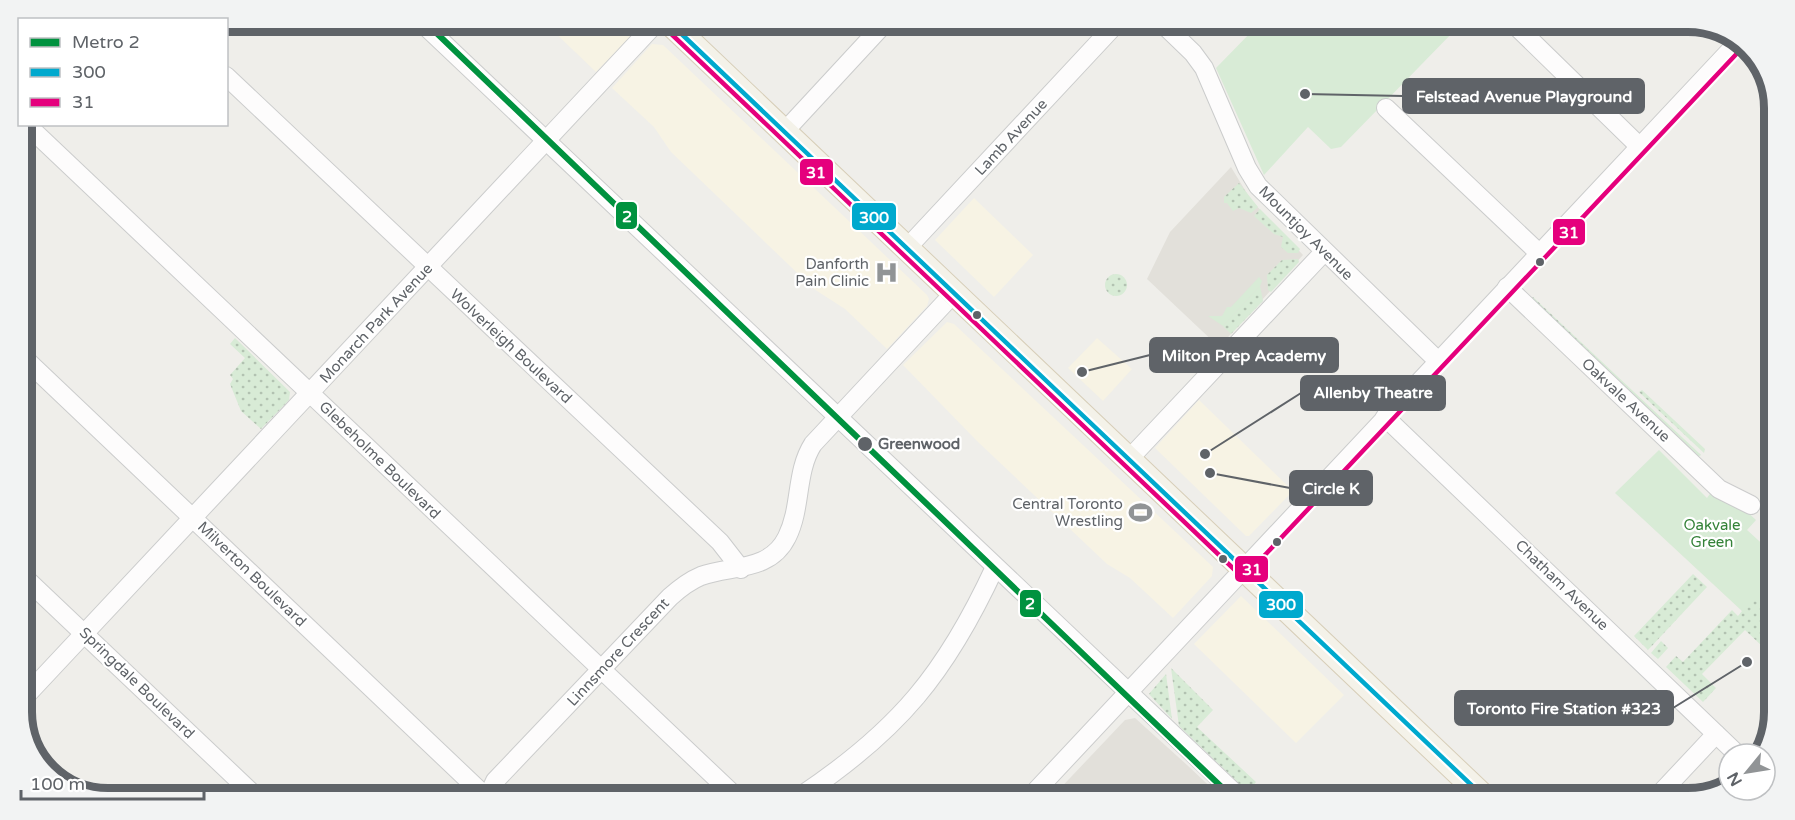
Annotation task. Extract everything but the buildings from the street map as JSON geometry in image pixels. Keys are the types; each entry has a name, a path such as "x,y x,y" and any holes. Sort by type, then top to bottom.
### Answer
{"main road":[{"path":"679,32 1474,788"}],"street":[{"path":"432,32 1229,788"},
{"name":"Monarch Park Avenue","path":"32,689 648,32"},
{"path":"784,132 877,32"},
{"name":"Lamb Avenue","path":"907,248 1108,32"},
{"name":"Mountjoy Avenue","path":"1171,32 1193,53 1204,68 1247,168 1258,186 1438,361"},
{"path":"1521,32 1638,145"},
{"path":"1038,788 1638,145 1733,47"},
{"name":"Wolverleigh Boulevard","path":"228,78 720,542 741,568"},
{"path":"1386,108 1539,253"},
{"name":"Glebeholme Boulevard","path":"32,130 601,672 726,788"},
{"path":"1129,459 1324,252"},
{"name":"Oakvale Avenue","path":"1507,287 1719,489 1751,505"},
{"name":"Linnsmore Crescent","path":"492,788 495,781 601,672 643,624 686,583 703,576 753,566 766,559 786,539 797,509 807,454 837,418 954,293"},
{"name":"Milverton Boulevard","path":"32,365 477,788"},
{"name":"Chatham Avenue","path":"1385,417 1724,742"},
{"path":"812,788 856,758 899,718 935,674 966,626 995,567"},
{"name":"Springdale Boulevard","path":"32,584 247,788"},
{"path":"1665,788 1716,734"}],"shaded area":[{"path":"554,32 635,32 596,72"},
{"path":"652,44 663,45 927,295 929,299 927,306 887,349 845,309 814,289 671,152 654,127 612,88"},
{"path":"1231,167 1251,200 1303,255 1219,347 1147,279 1170,232"},
{"path":"974,198 1033,255 994,297 935,240"},
{"path":"947,322 954,324 1213,567 1212,576 1173,618 1130,578 1107,564 977,441 903,365"},
{"path":"1097,338 1132,369 1103,401 1068,368"},
{"path":"1199,400 1293,491 1249,536 1246,536 1155,448"},
{"path":"1241,596 1344,695 1296,743 1194,644"},
{"path":"1135,718 1211,788 1061,788 1125,720"}],"green space":[{"path":"1251,32 1453,32 1341,147 1331,149 1308,127 1264,175 1216,68"},
{"path":"1239,183 1258,207 1251,213 1239,208 1233,211 1227,203 1224,203 1224,197"},
{"path":"1260,209 1300,249 1298,253 1288,253 1281,247 1283,237 1274,234 1254,216"},
{"path":"1298,259 1299,262 1271,292 1268,290 1267,275 1282,260"},
{"path":"1116,274 1124,277 1127,285 1124,293 1116,296 1108,293 1105,285 1108,277"},
{"path":"1259,277 1262,281 1260,286 1223,326 1208,316 1222,316 1227,307 1231,307"},
{"path":"1260,286 1263,301 1231,334 1223,326"},
{"path":"1533,297 1701,455 1698,457 1531,299"},
{"path":"235,338 290,392 289,400 261,429 241,411 230,384 233,379 230,375 245,358 230,344"},
{"path":"1642,390 1705,449 1704,453 1639,392"},
{"name":"Oakvale Green","path":"1659,450 1707,498 1712,491 1744,509 1756,520 1747,530 1764,545 1764,603 1756,596 1742,611 1615,493"},
{"path":"1693,574 1707,587 1648,650 1634,636"},
{"path":"1725,578 1764,599 1764,646 1745,630 1702,674 1716,688 1703,702 1666,667 1676,656 1683,662 1732,610 1738,616 1742,611"},
{"path":"1661,641 1668,648 1658,659 1651,653"},
{"path":"1171,668 1213,710 1197,727 1256,782 1251,788 1244,788 1179,726"},
{"path":"1166,674 1172,719 1149,694"}],"metro line":[{"name":"2","path":"435,32 1223,788"}],"transit line":[{"name":"31","path":"669,32 1238,573 1243,575 1248,573 1739,52"},
{"name":"300","path":"679,32 1474,788"}],"place":[{"name":"Felstead Avenue Playground","path":"1305,94"},
{"name":"Danforth Pain Clinic","path":"887,273"},
{"name":"Milton Prep Academy","path":"1082,372"},
{"name":"Greenwood","path":"865,444"},
{"name":"Allenby Theatre","path":"1205,454"},
{"name":"Circle K","path":"1210,473"},
{"name":"Central Toronto Wrestling","path":"1141,513"},
{"name":"Toronto Fire Station #323","path":"1747,662"}]}
